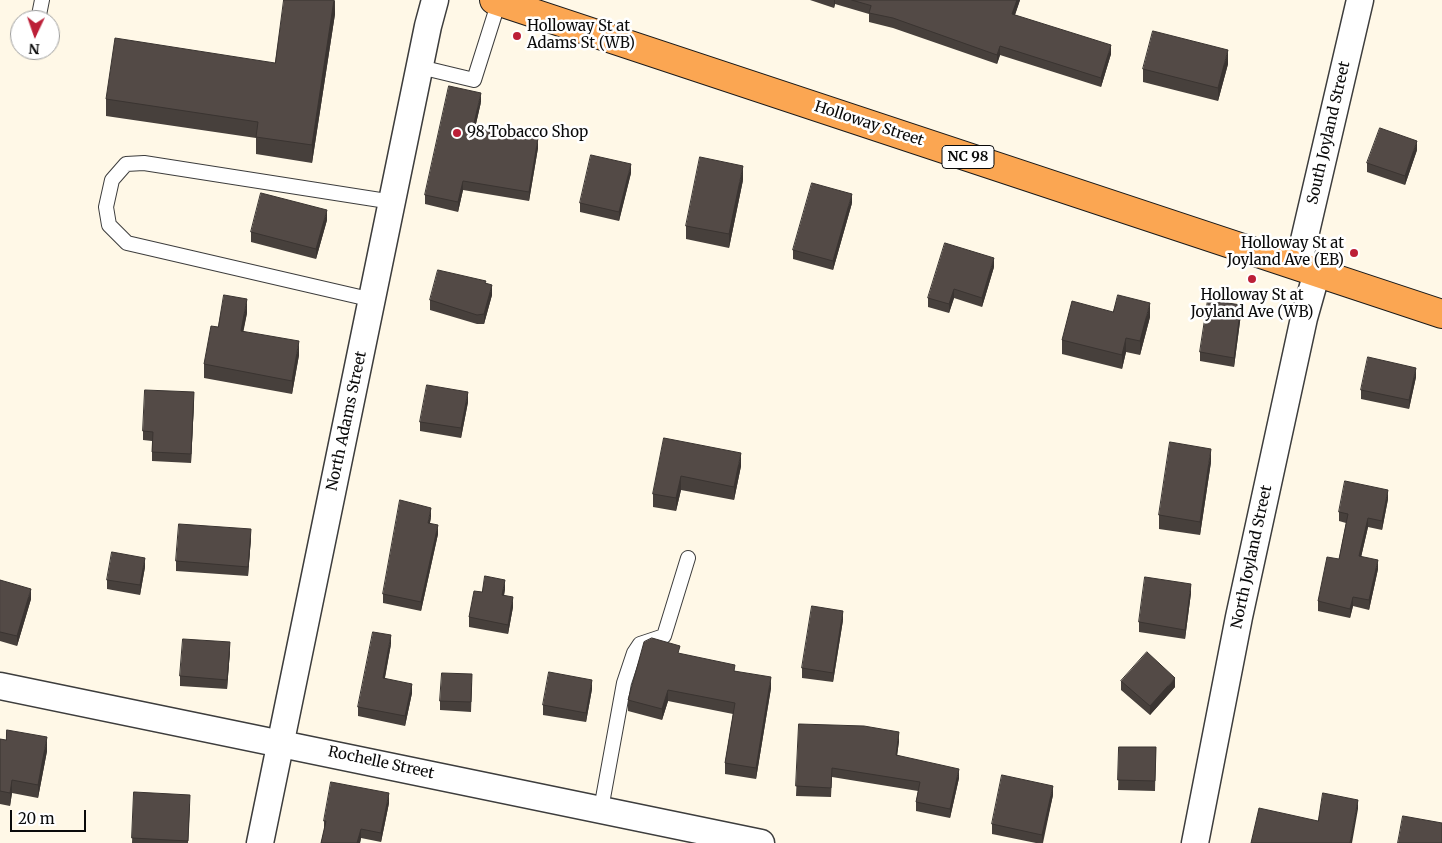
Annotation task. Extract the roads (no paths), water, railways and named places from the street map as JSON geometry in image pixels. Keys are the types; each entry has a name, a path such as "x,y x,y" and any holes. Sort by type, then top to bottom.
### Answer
{"highway":[{"name":"Holloway Street","path":"496,1 1442,314"}],"street":[{"name":"North Adams Street","path":"260,843 435,0"},
{"name":"South Joyland Street","path":"1307,269 1360,0"},
{"name":"North Joyland Street","path":"1195,843 1239,617 1304,318 1307,269"},
{"name":"Rochelle Street","path":"0,686 280,742 761,843"}],"lane":[{"path":"420,67 474,80 496,1"},
{"path":"373,300 127,243 109,225 106,207 112,180 126,164 144,163 393,202"},
{"path":"601,809 624,683 634,654 640,644 664,636 688,558"}],"place":[{"name":"Holloway St at Adams St (WB)","path":"517,36"},
{"name":"98 Tobacco Shop","path":"457,133"},
{"name":"Holloway St at Joyland Ave (EB)","path":"1354,253"},
{"name":"Holloway St at Joyland Ave (WB)","path":"1252,279"}]}
